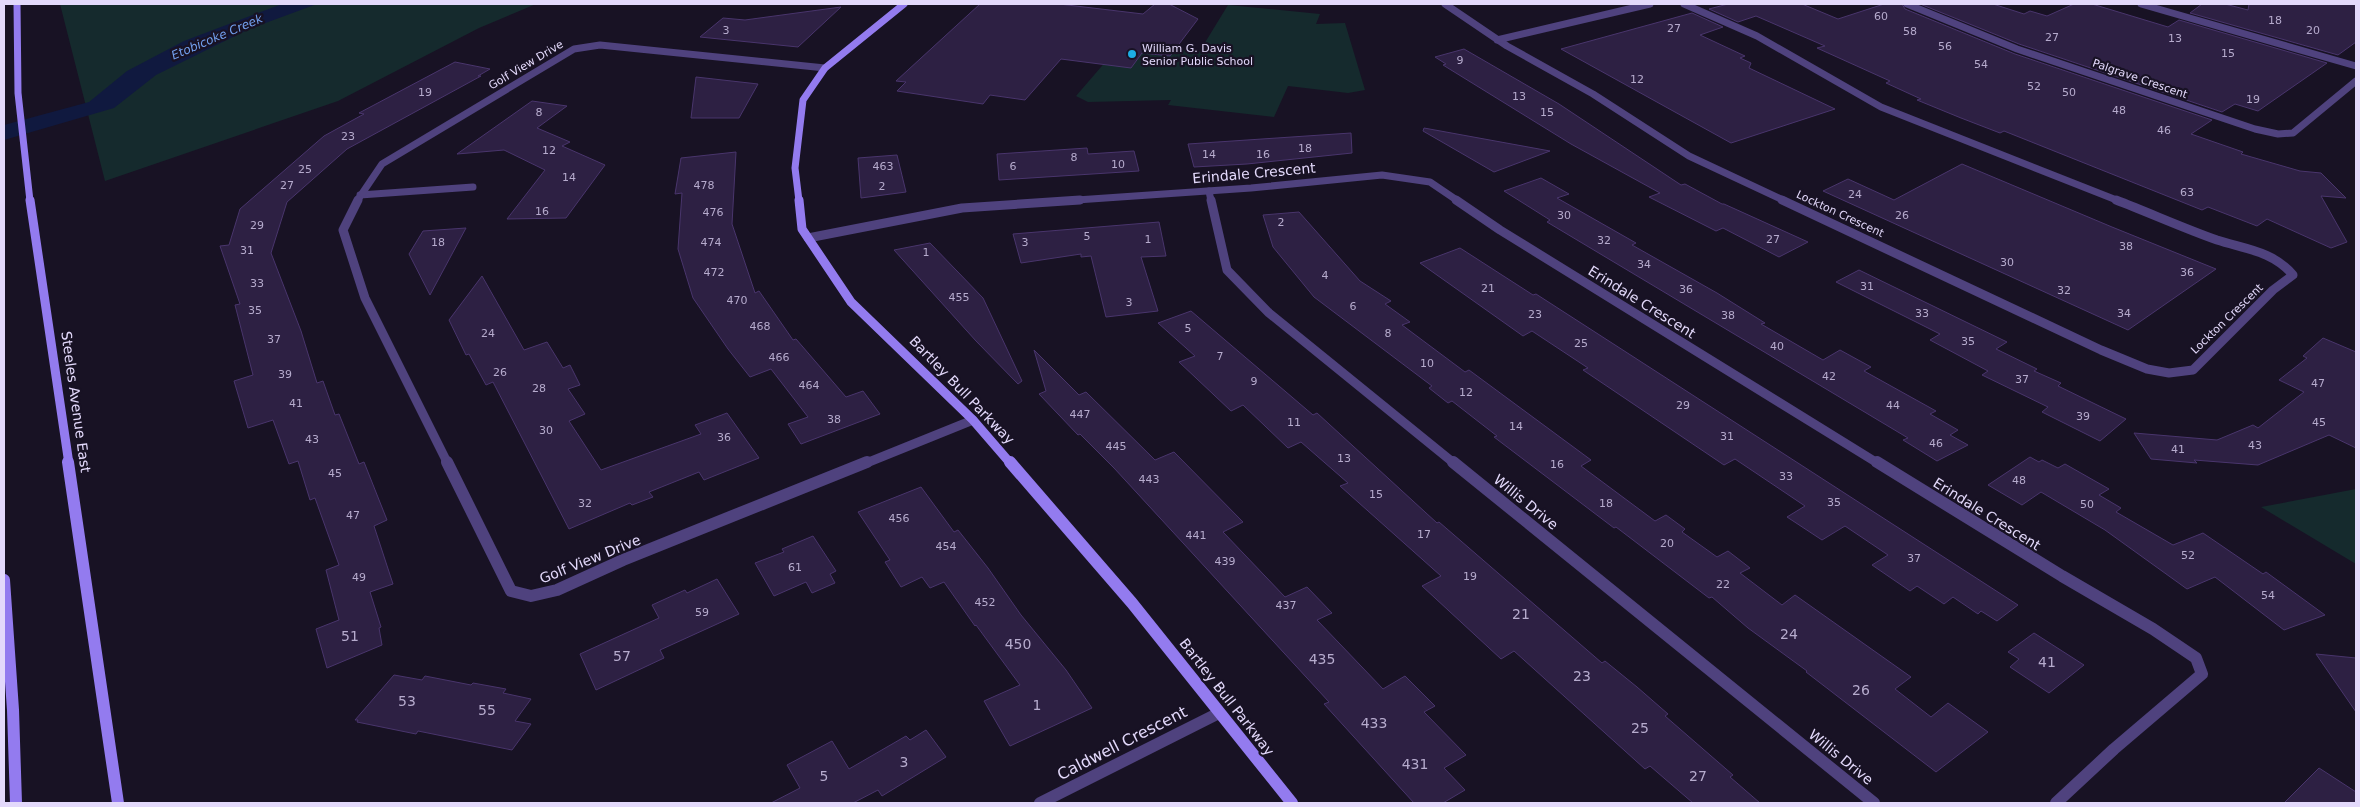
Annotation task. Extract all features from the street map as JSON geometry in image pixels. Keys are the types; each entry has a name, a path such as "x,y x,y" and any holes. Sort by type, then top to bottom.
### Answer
{"main road":[{"name":"Steeles Avenue East","path":"17,4 18,93 26,172 118,803"},
{"name":"Bartley Bull Parkway","path":"904,4 825,68 803,100 795,168 802,229 851,302 973,420 1132,602 1292,803"},
{"path":"4,580 13,710 16,803"}],"street":[{"name":"Lockton Crescent","path":"1445,4 1496,40 1593,94 1689,156 2101,350 2147,369 2169,373 2192,370 2273,290 2293,275 2285,264 2268,255 2218,240 1881,106 1757,36 1684,4"},
{"path":"1496,40 1650,4"},
{"name":"Palgrave Crescent","path":"1907,4 1933,13 2017,49 2255,129 2278,134 2293,133 2356,81"},
{"path":"2141,4 2356,66"},
{"name":"Golf View Drive","path":"825,68 600,45 574,49 382,164 360,196 343,230 365,298 511,591 532,596 557,590 623,560 973,420"},
{"name":"Erindale Crescent","path":"808,238 962,208 1209,191 1382,175 1430,182 1500,230 2062,576 2153,629 2196,658 2202,674 2114,749 2056,803"},
{"path":"360,196 473,187"},
{"name":"Willis Drive","path":"1209,191 1227,270 1269,313 1874,803"},
{"name":"Caldwell Crescent","path":"1040,803 1219,713"}],"green space":[{"path":"60,4 536,4 479,28 338,101 105,181"},
{"path":"1228,5 1320,14 1316,24 1345,23 1365,90 1348,93 1288,86 1274,117 1168,105 1171,100 1088,102 1076,96 1120,45 1173,47 1198,54"},
{"path":"2356,489 2356,564 2261,507"}],"water":[{"name":"Etobicoke Creek","path":"282,4 317,4 249,29 156,75 114,108 4,140 4,125 89,102 127,71 184,41"}],"building":[{"path":"980,4 1059,4 1143,14 1155,4 1169,4 1198,19 1170,56 1142,53 1131,68 1061,59 1025,100 990,95 983,104 897,91 906,82 896,81"},
{"path":"1728,4 1802,4 1838,19 1884,4 1902,4 1905,9 2015,54 2212,120 2191,134 2243,152 2241,154 2300,171 2321,173 2346,198 2321,196 2347,242 2331,248 2267,219 2257,226 2208,207 2202,210 2004,131 2000,133 1917,100 1921,99 1886,83 1890,81 1817,48 1825,46 1756,16 1738,22 1709,9"},
{"path":"1920,4 1993,4 2024,14 2030,11 2047,16 2074,4 2092,4 2168,27 2179,20 2327,63 2258,111 2235,104 2222,112 2019,44"},
{"path":"2202,4 2225,4 2248,10 2249,4 2356,4 2356,42 2338,55 2190,13"},
{"path":"841,7 798,47 700,37 723,18 745,20"},
{"path":"1692,13 1723,27 1700,35 1745,56 1740,58 1751,63 1749,68 1835,109 1731,143 1561,49"},
{"path":"1464,49 1559,104 1681,185 1685,184 1722,204 1808,242 1779,257 1723,228 1716,231 1649,197 1660,193 1571,144 1443,65 1446,64 1435,57"},
{"path":"455,62 490,69 478,76 481,76 347,149 287,202 271,253 301,331 317,383 323,381 335,415 339,414 359,464 364,462 387,520 374,526 393,584 370,592 381,627 379,628 382,645 327,668 316,629 339,620 326,570 339,565 315,498 310,500 298,461 289,464 273,420 248,428 234,381 253,375 235,305 240,304 220,246 229,245 240,209 324,136 364,114 359,113"},
{"path":"696,77 758,84 739,118 691,118"},
{"path":"532,101 567,106 537,128 570,142 562,146 605,165 566,218 507,219 545,170 504,150 457,154"},
{"path":"1424,128 1550,151 1494,172 1423,131"},
{"path":"1351,133 1352,153 1247,164 1194,167 1188,144"},
{"path":"1087,148 1088,154 1134,151 1139,171 999,180 997,154"},
{"path":"736,152 732,224 755,293 759,291 793,340 796,339 846,397 863,391 880,414 801,444 788,424 808,417 771,369 750,377 728,349 693,298 678,249 682,193 675,194 681,158"},
{"path":"897,155 906,192 861,198 858,158"},
{"path":"1962,164 2216,269 2128,330 1823,191 1848,179 1894,200"},
{"path":"1541,178 1569,194 1557,198 1636,243 1632,245 1717,293 1765,323 1761,324 1823,360 1840,350 1871,367 1864,371 1936,411 1930,414 1958,430 1950,435 1968,445 1937,461 1903,440 1908,438 1547,222 1550,220 1504,191"},
{"path":"1299,212 1360,281 1391,301 1385,304 1410,322 1402,325 1465,372 1469,370 1591,460 1581,466 1655,521 1666,515 1685,529 1682,532 1717,557 1728,551 1750,568 1740,573 1782,605 1795,595 1911,677 1895,689 1931,717 1948,703 1988,732 1936,772 1807,671 1748,628 1712,597 1709,598 1616,527 1614,528 1494,437 1497,436 1452,401 1448,403 1429,388 1432,386 1314,297 1273,247 1263,215"},
{"path":"1159,222 1166,256 1141,257 1158,311 1106,317 1091,256 1081,257 1081,254 1021,263 1013,234"},
{"path":"466,228 430,295 409,254 423,231"},
{"path":"930,243 983,298 1022,381 1018,384 976,341 894,250"},
{"path":"1460,248 1533,295 1536,294 2018,605 1997,621 1981,611 1978,614 1953,597 1944,604 1917,586 1910,591 1872,565 1888,555 1845,526 1822,540 1787,517 1805,506 1735,459 1724,465 1583,370 1588,368 1532,331 1523,336 1420,263"},
{"path":"1859,270 2007,342 1996,349 2037,369 2034,371 2061,383 2058,386 2126,419 2100,441 2042,412 2048,407 1982,375 1988,371 1930,340 1940,334 1836,282"},
{"path":"482,276 524,350 547,342 563,368 570,365 580,385 568,389 585,414 569,421 601,470 701,434 695,425 727,413 759,458 704,480 699,472 649,492 653,497 632,505 630,503 569,529 493,382 486,385 469,354 466,355 449,320"},
{"path":"1191,311 1313,415 1317,413 1437,523 1439,522 1602,663 1605,661 1637,687 1668,714 1665,716 1733,775 1730,777 1760,803 1693,803 1650,766 1645,769 1514,651 1501,659 1422,586 1441,576 1340,486 1348,483 1301,442 1288,448 1243,405 1231,411 1179,362 1195,356 1158,323"},
{"path":"2323,338 2356,352 2356,448 2329,435 2258,465 2194,460 2197,463 2151,459 2134,433 2217,440 2253,425 2258,428 2304,392 2279,380 2307,358 2303,356"},
{"path":"1034,350 1079,395 1086,392 1155,460 1174,452 1243,522 1223,532 1285,597 1307,587 1332,613 1317,620 1383,689 1405,676 1435,706 1424,712 1466,755 1444,768 1465,790 1443,803 1414,803 1324,704 1329,702 1114,468 1080,434 1078,435 1039,394 1046,391"},
{"path":"2030,457 2039,462 2042,460 2058,468 2065,464 2109,489 2099,495 2121,508 2116,512 2173,545 2203,533 2263,574 2266,572 2325,615 2284,630 2215,577 2187,589 2105,530 2041,492 2022,505 1988,485"},
{"path":"921,487 954,532 958,530 988,568 1021,615 1066,670 1092,708 1010,746 984,701 1020,685 944,582 930,588 922,577 901,587 885,562 890,560 858,512"},
{"path":"813,536 836,571 830,574 835,583 812,593 806,582 774,596 755,563 784,552 782,549"},
{"path":"717,579 739,614 660,650 664,658 596,690 580,654 659,618 652,605 685,590 687,593"},
{"path":"2034,633 2084,665 2049,693 2010,667 2019,659 2008,652"},
{"path":"2316,654 2356,658 2356,712"},
{"path":"394,675 422,680 425,676 471,685 473,683 506,689 503,693 531,699 515,721 531,724 512,750 418,731 416,734 357,722 358,720 355,720"},
{"path":"926,730 946,757 882,796 878,790 853,803 771,803 800,788 787,765 832,741 849,769 906,736 910,740"},
{"path":"2319,768 2356,792 2356,803 2284,803"}],"place":[{"name":"William G. Davis Senior Public School","path":"1132,54"}]}
